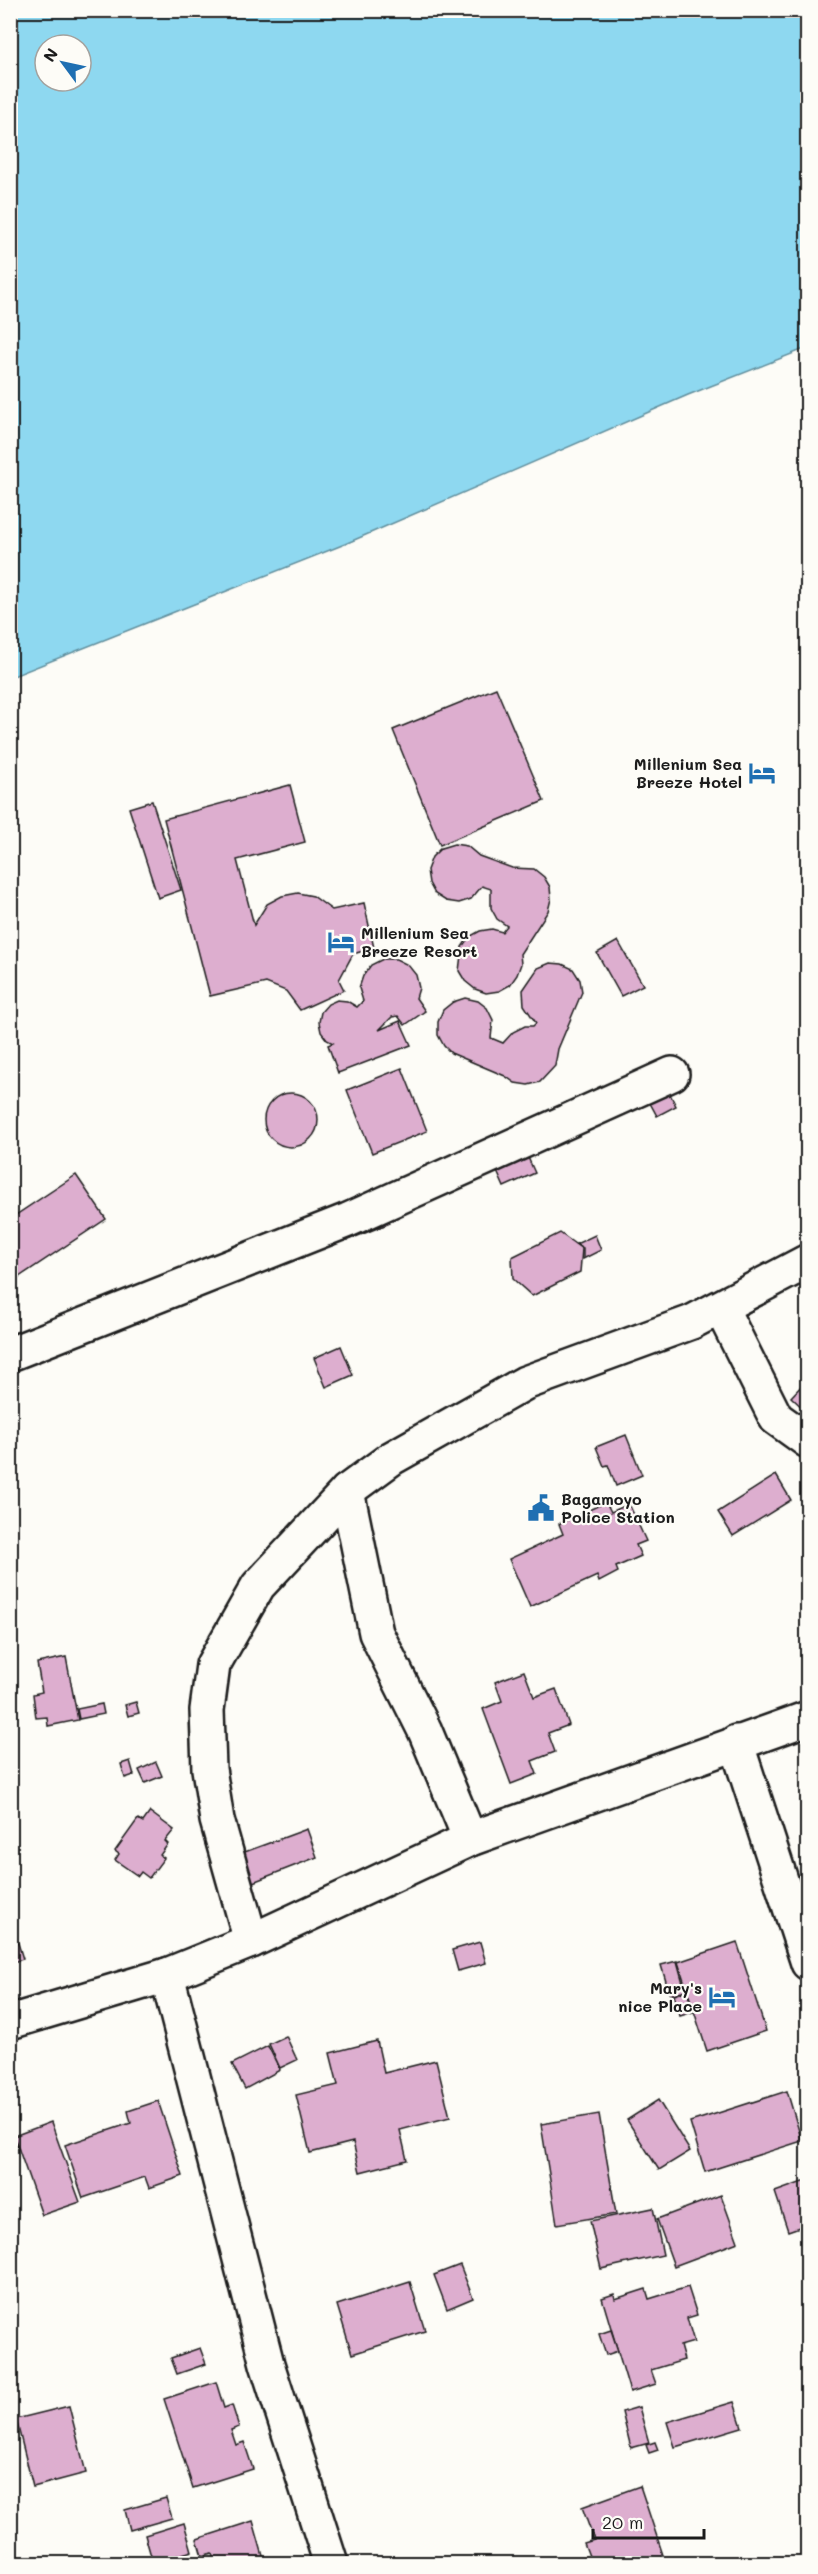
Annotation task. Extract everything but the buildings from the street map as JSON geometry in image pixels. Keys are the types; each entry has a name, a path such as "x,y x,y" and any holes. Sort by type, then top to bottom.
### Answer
{"street":[{"path":"10,1354 348,1220 672,1074"},
{"path":"251,1941 216,1820 209,1769 207,1710 213,1665 258,1586 347,1491 392,1458 525,1383 692,1322 807,1261"},
{"path":"721,1308 776,1418 807,1441"},
{"path":"347,1491 376,1634 425,1731 470,1839"},
{"path":"10,2022 167,1976 251,1941 470,1839 807,1718"},
{"path":"736,1742 807,1963"},
{"path":"167,1976 267,2364 331,2564"}],"water":[{"path":"11,10 807,11 807,348 688,395 345,544 11,677"}],"place":[{"name":"Millenium Sea Breeze Hotel","path":"762,773"},
{"name":"Millenium Sea Breeze Resort","path":"341,942"},
{"name":"Bagamoyo Police Station","path":"541,1508"},
{"name":"Mary's nice Place","path":"722,1997"}]}
